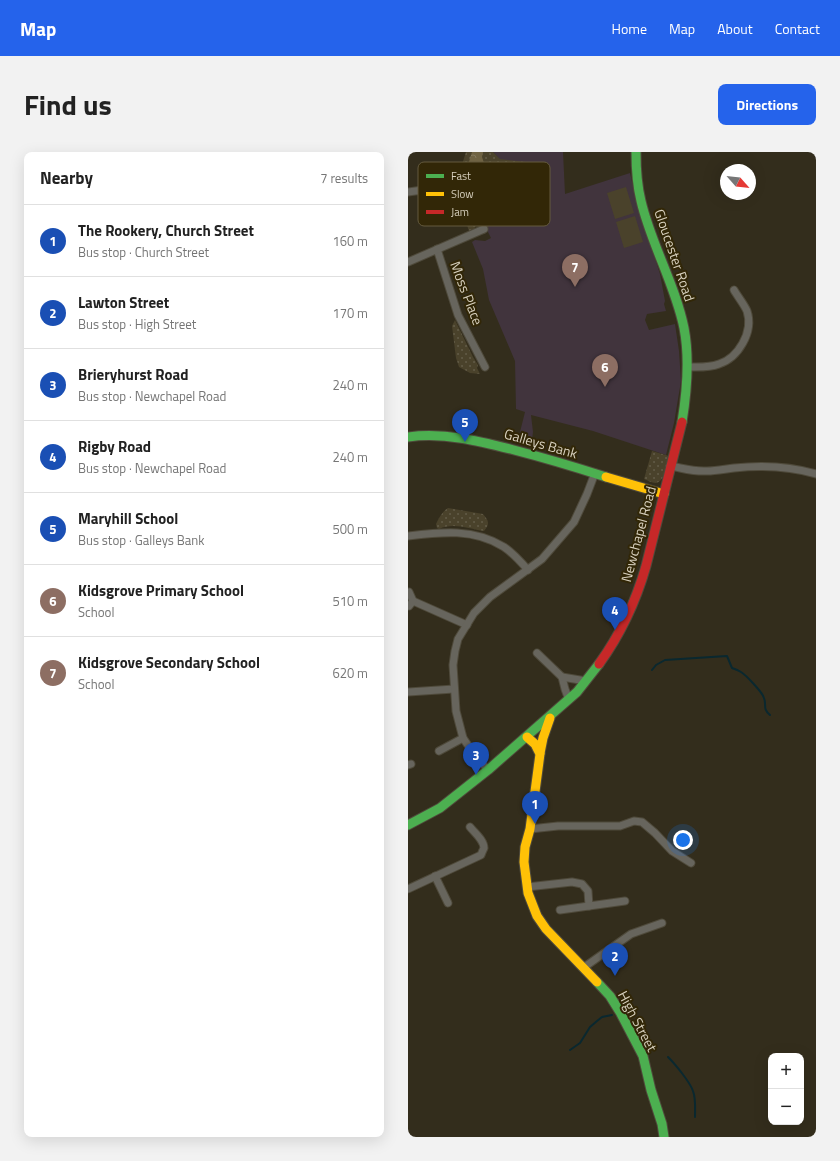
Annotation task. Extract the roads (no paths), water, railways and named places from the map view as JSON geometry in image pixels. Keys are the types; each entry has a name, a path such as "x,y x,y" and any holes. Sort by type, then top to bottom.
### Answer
{"street":[{"name":"Gloucester Road","path":"636,152 638,181 642,201 653,238 678,303 684,328 688,368"},
{"path":"408,192 418,191"},
{"path":"408,262 484,229"},
{"name":"Moss Place","path":"437,249 458,315 485,367"},
{"path":"688,368 718,365 732,357 743,343 748,325 747,312 733,288"},
{"name":"Newchapel Road","path":"408,825 440,808 488,770 569,700 578,692 612,644 636,597 642,578 683,416 688,368"},
{"name":"Galleys Bank","path":"408,437 448,436 475,440 595,473 664,494"},
{"path":"670,466 708,472 727,468 753,466 778,467 799,469 816,474"},
{"path":"488,770 476,757 463,738 456,711 453,665 458,639 474,613 490,597 542,559 574,522 595,473"},
{"path":"408,536 450,532 473,534 503,546 528,570"},
{"path":"409,592 411,603 466,625"},
{"path":"537,653 562,677 569,700"},
{"path":"562,677 586,681"},
{"path":"408,692 454,690"},
{"name":"High Street","path":"550,716 540,754 530,829 525,847 524,862 527,887 538,917 546,929 610,996 620,1012 643,1056 651,1090 662,1124 664,1137"},
{"path":"527,737 538,747 540,754"},
{"path":"439,751 463,738"},
{"path":"530,829 558,826 620,826 634,821 642,822 672,851 691,863"},
{"path":"408,889 481,854 484,847 478,836 470,827"},
{"path":"435,876 448,903"},
{"path":"527,887 572,882 582,884 588,891 589,906"},
{"path":"560,910 625,901"},
{"path":"583,968 631,934 662,924"}],"waterway":[{"path":"652,670 656,665 665,660 727,656 732,668 743,674 761,692 765,701 765,709 770,715"},
{"path":"570,1050 580,1043 590,1027 597,1021 602,1017 612,1015"},
{"path":"668,1057 682,1073 693,1091 695,1097 695,1117"}],"place":[{"name":"Kidsgrove Secondary School","path":"575,287"},
{"name":"Kidsgrove Primary School","path":"605,387"},
{"name":"Maryhill School","path":"465,442"},
{"name":"Rigby Road","path":"615,630"},
{"name":"Brieryhurst Road","path":"476,775"},
{"name":"The Rookery, Church Street","path":"535,824"},
{"name":"Lawton Street","path":"615,976"}]}
